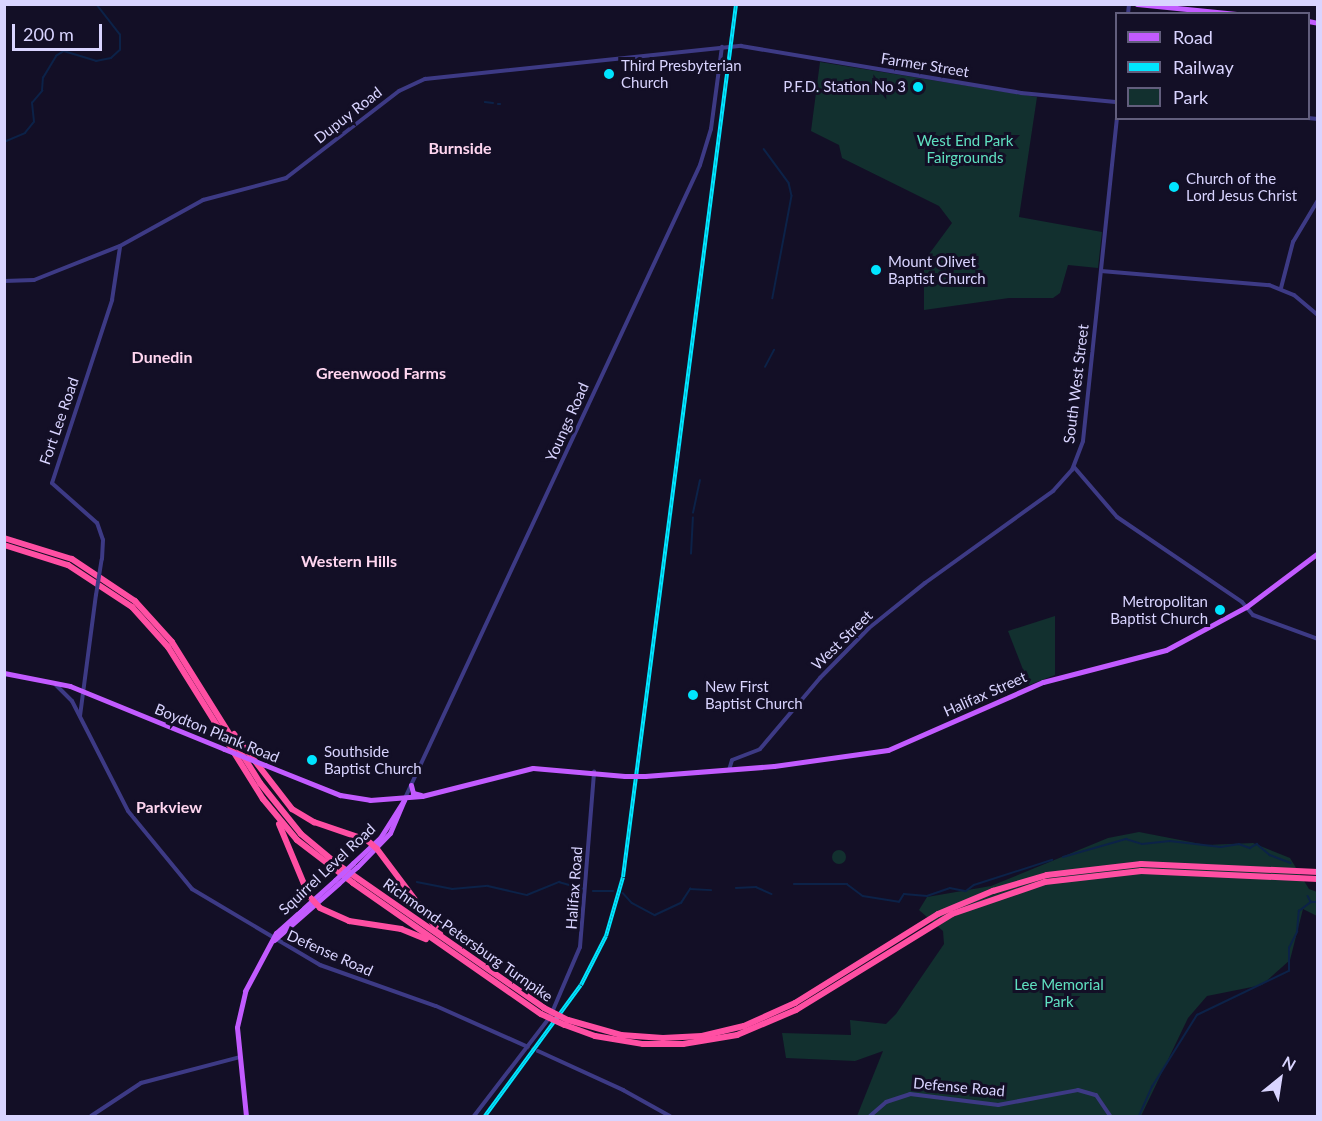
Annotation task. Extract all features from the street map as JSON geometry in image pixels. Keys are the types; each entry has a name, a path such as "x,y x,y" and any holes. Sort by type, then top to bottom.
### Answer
{"highway":[{"name":"Richmond-Petersburg Turnpike","path":"4,538 65,556 124,592 162,630 213,704 272,801 301,834 542,1011"},
{"name":"Richmond-Petersburg Turnpike","path":"4,545 41,554 80,571 140,615 176,660 269,808 319,859 442,947 542,1011 608,1039 656,1045 708,1042 737,1035 796,1010 952,914 1046,879 1158,864 1317,872"},
{"path":"213,704 287,804 314,822 375,847 429,921 462,951"},
{"path":"269,808 314,903 349,921 407,931 442,947"},
{"name":"Richmond-Petersburg Turnpike","path":"1062,876 1153,871 1317,879"}],"main road":[{"path":"1137,4 1216,12"},
{"name":"Halifax Street","path":"635,776 768,767 888,750 1042,682 1166,650 1246,607 1317,553"},
{"name":"Boydton Plank Road","path":"4,673 52,682 82,691 350,798 422,796 533,768 635,776"},
{"path":"411,785 413,793 422,796"},
{"name":"Squirrel Level Road","path":"246,1116 240,1057 240,1005 256,965 272,940 375,847 405,798"}],"street":[{"name":"Youngs Road","path":"405,798 700,165 711,129 722,47"},
{"name":"Dupuy Road","path":"4,281 30,281 120,246 203,200 286,178 399,91 419,80 730,47"},
{"name":"Farmer Street","path":"730,47 1021,93 1115,102"},
{"name":"South West Street","path":"901,602 1053,491 1074,467 1083,441 1117,120"},
{"path":"1281,288 1291,248 1317,200"},
{"name":"Fort Lee Road","path":"82,691 103,540 97,523 52,483 112,300 120,246"},
{"path":"1101,271 1281,288 1301,299 1317,315"},
{"path":"1074,467 1117,517 1261,619 1317,639"},
{"name":"West Street","path":"729,770 732,760 760,749 831,666 901,602"},
{"name":"Defense Road","path":"52,682 66,693 80,716 128,811 180,878 272,940 335,972 435,1006 526,1046"},
{"path":"80,716 82,691"},
{"name":"Halifax Road","path":"474,1116 550,1017 583,936 594,772"},
{"path":"538,1052 623,1090 670,1116"},
{"path":"92,1116 141,1083 240,1057"},
{"name":"Defense Road","path":"870,1116 886,1102 910,1094 998,1105 1084,1090 1096,1095 1110,1116"}],"green space":[{"name":"West End Park Fairgrounds","path":"820,62 1037,97 1019,217 1102,232 1098,268 1068,265 1060,293 1053,298 1009,298 924,310 924,261 952,223 939,206 842,158 839,145 811,131"},
{"path":"1055,616 1055,675 1029,685 1008,631"},
{"name":"Lee Memorial Park","path":"1139,832 1206,845 1253,843 1290,858 1309,889 1317,892 1317,916 1303,909 1290,960 1262,985 1207,996 1188,1018 1141,1116 857,1116 883,1051 855,1061 786,1058 782,1033 851,1035 850,1020 886,1024 896,1014 944,944 943,931 919,910 927,897 991,886 1108,838"},
{"path":"836,850 842,850 846,857 842,864 836,864 832,860 832,854"}],"waterway":[{"path":"4,142 25,133 34,122 32,103 42,91 43,78 56,56 64,51 96,61 111,58 120,50 120,35 96,4"},
{"path":"485,102 493,103"},
{"path":"764,149 789,183 792,196 773,298"},
{"path":"765,367 774,350"},
{"path":"693,513 700,481"},
{"path":"691,554 693,518"},
{"path":"1063,857 1126,839 1142,844 1170,841 1221,847 1239,844 1250,848 1257,844 1270,855 1291,863"},
{"path":"794,884 847,884 863,896 899,902 904,894 927,896 950,888 966,891 974,885 1052,860"},
{"path":"417,882 452,889 488,886 527,895 559,882 583,889"},
{"path":"736,888 756,887 772,894"},
{"path":"623,893 632,903 655,915 681,903 690,889 711,890"},
{"path":"593,891 613,891"},
{"path":"1308,896 1311,902 1318,902"},
{"path":"1139,1116 1152,1087 1197,1015 1289,971 1289,948 1297,932 1299,911 1311,902"}],"tunnel":[{"path":"526,1046 538,1051"}],"railway":[{"path":"485,1116 581,985 606,936 623,877 736,4"}],"place":[{"name":"Third Presbyterian Church","path":"609,74"},
{"name":"P.F.D. Station No 3","path":"918,87"},
{"name":"Church of the Lord Jesus Christ","path":"1174,187"},
{"name":"Mount Olivet Baptist Church","path":"876,270"},
{"name":"Metropolitan Baptist Church","path":"1220,610"},
{"name":"New First Baptist Church","path":"693,695"},
{"name":"Southside Baptist Church","path":"312,760"}],"district":[{"name":"Burnside","path":"460,148"},
{"name":"Dunedin","path":"162,357"},
{"name":"Greenwood Farms","path":"381,373"},
{"name":"Western Hills","path":"349,561"},
{"name":"Parkview","path":"169,807"}]}
